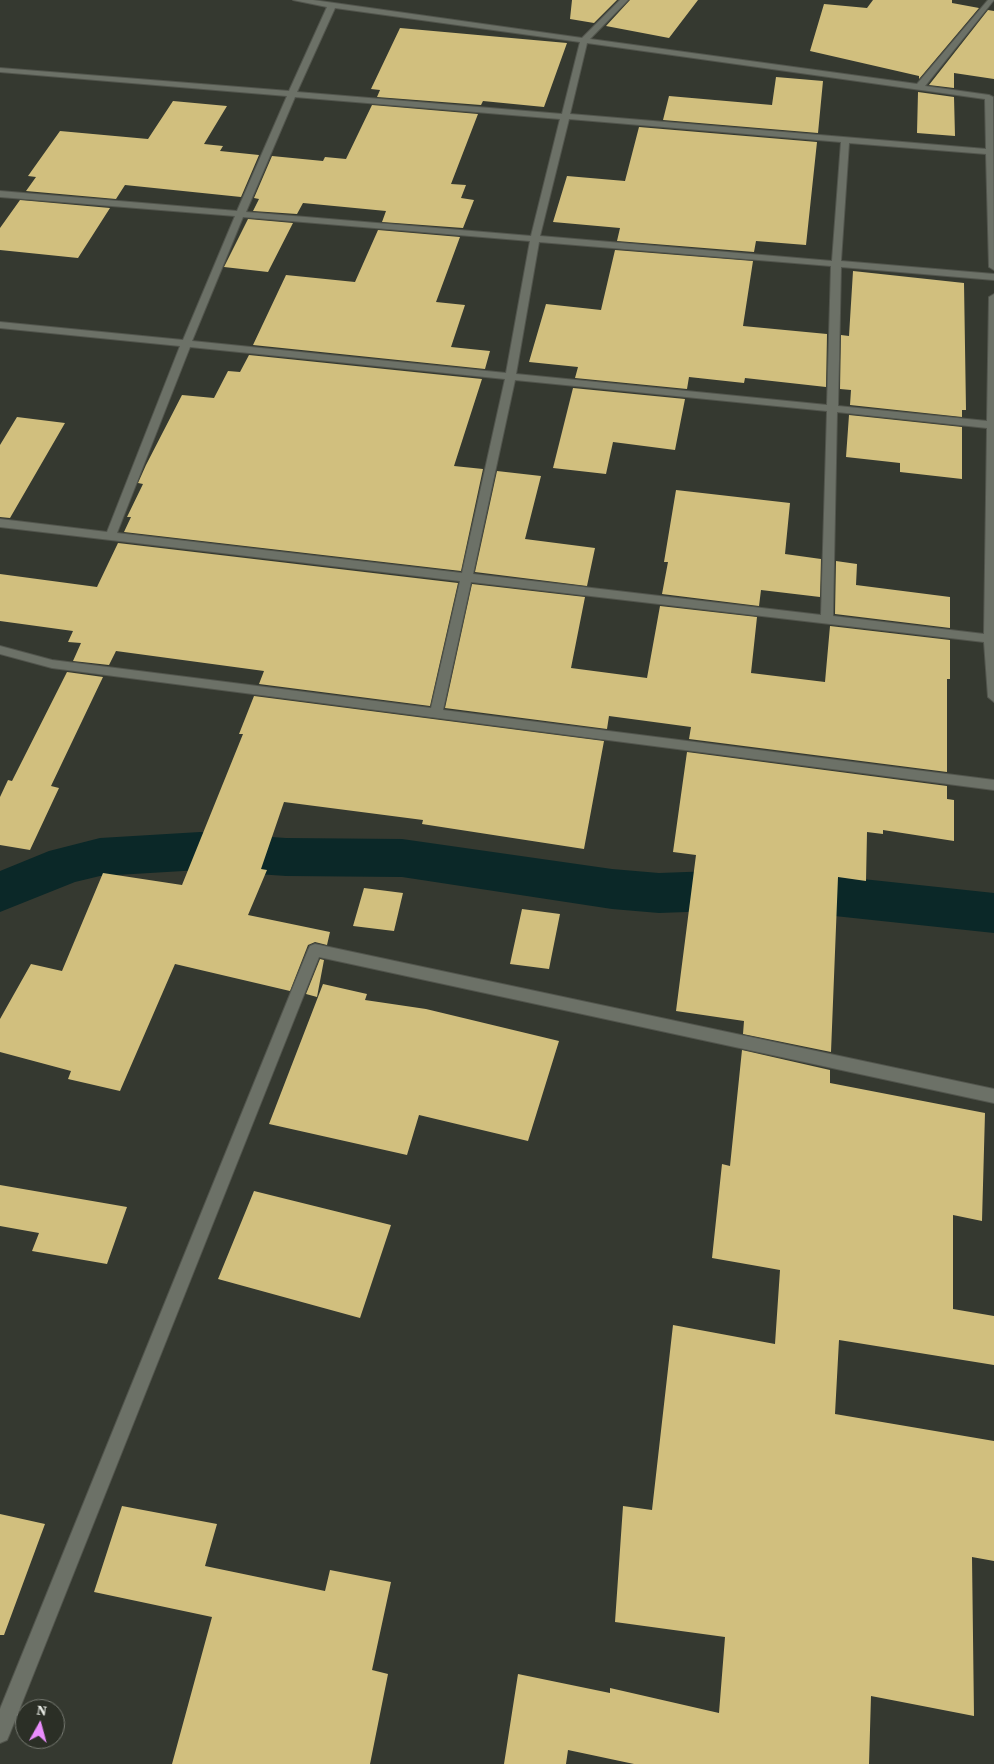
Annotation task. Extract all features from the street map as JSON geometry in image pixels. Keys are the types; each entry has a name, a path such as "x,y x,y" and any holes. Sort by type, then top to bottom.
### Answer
{"street":[{"path":"297,0 991,97 994,268"},
{"path":"436,715 511,376 535,239 584,40 624,0"},
{"path":"920,87 992,0"},
{"path":"111,534 184,344 291,93 332,5"},
{"path":"0,70 992,152"},
{"path":"827,619 836,264 845,140"},
{"path":"0,194 994,277"},
{"path":"994,297 992,639 994,698"},
{"path":"0,325 993,424"},
{"path":"0,523 111,534 992,639"},
{"path":"0,650 52,664 436,715 994,785"},
{"path":"0,1733 315,950 994,1096"}],"building":[{"path":"572,0 617,0 594,23 570,19"},
{"path":"630,0 698,0 669,38 606,26"},
{"path":"873,0 952,0 952,3 979,8 919,79 919,76 810,51 824,4 867,8"},
{"path":"988,10 994,11 994,79 954,73 954,88 929,85"},
{"path":"400,28 567,43 544,107 483,101 481,105 377,97 380,90 371,89"},
{"path":"776,77 823,81 818,133 663,120 669,96 772,105"},
{"path":"918,92 954,97 955,136 917,133"},
{"path":"173,101 227,106 204,144 223,146 220,151 259,155 241,197 125,185 116,199 26,191 36,177 28,176 60,131 148,139"},
{"path":"372,105 478,114 451,184 466,185 461,198 474,200 463,228 382,222 386,211 303,203 297,214 253,211 259,199 254,198 272,156 323,161 325,157 346,159"},
{"path":"639,127 817,142 806,245 756,241 754,252 617,241 620,228 553,222 567,176 625,181"},
{"path":"20,200 110,208 78,258 0,250 0,228"},
{"path":"248,219 293,223 268,272 224,267"},
{"path":"378,230 460,237 436,302 465,305 451,347 490,351 485,369 253,345 286,275 355,282"},
{"path":"615,250 753,261 743,326 827,334 826,387 745,378 744,383 689,377 687,389 575,378 578,367 529,362 546,304 601,310"},
{"path":"853,271 964,283 966,410 962,410 962,417 850,405 851,390 840,389 841,335 849,336"},
{"path":"249,355 482,379 454,466 483,469 461,571 124,532 131,517 127,517 143,484 138,483 182,395 214,398 228,371 240,372"},
{"path":"573,388 685,399 675,450 613,442 606,474 553,468"},
{"path":"849,415 962,427 962,479 900,472 900,463 846,457"},
{"path":"17,417 65,423 10,518 0,517 0,445"},
{"path":"497,471 541,476 525,539 595,548 587,586 475,572"},
{"path":"676,490 790,503 785,554 821,559 820,597 761,590 759,606 662,594 668,562 664,562"},
{"path":"118,543 458,583 430,706 259,684 264,671 116,651 109,665 73,661 81,643 68,642 73,631 0,621 0,574 97,587"},
{"path":"836,561 857,564 856,585 950,597 950,628 835,614"},
{"path":"472,584 585,597 571,668 647,678 660,606 757,617 751,673 825,682 830,626 950,640 950,679 947,679 947,772 689,739 691,727 609,716 607,729 445,708"},
{"path":"67,672 103,677 51,786 59,788 30,850 0,845 0,797 8,780 12,781"},
{"path":"254,696 604,741 584,849 422,824 423,820 284,802 261,869 267,870 248,915 330,932 327,945 315,942 308,945 290,991 175,964 120,1091 68,1079 71,1071 0,1052 0,1019 31,964 62,971 103,873 182,885 243,734 239,734"},
{"path":"687,752 947,786 947,799 954,800 954,841 883,830 883,834 867,832 866,881 838,877 831,1052 743,1034 744,1021 676,1011 696,855 673,852"},
{"path":"364,888 403,893 394,931 353,926"},
{"path":"522,909 560,914 549,969 510,964"},
{"path":"320,959 324,960 317,997 306,994"},
{"path":"323,984 367,994 365,1000 426,1009 559,1041 528,1141 419,1115 407,1155 269,1124"},
{"path":"742,1050 830,1070 830,1083 985,1113 982,1221 953,1215 953,1309 994,1316 994,1365 839,1340 835,1414 994,1441 994,1561 972,1557 974,1716 871,1696 869,1764 634,1764 568,1750 566,1764 504,1764 518,1674 610,1693 610,1688 719,1713 725,1637 615,1622 623,1506 652,1510 673,1325 775,1344 780,1270 712,1258 722,1164 730,1166"},
{"path":"0,1185 127,1207 107,1264 32,1251 39,1233 0,1226"},
{"path":"254,1191 391,1225 360,1318 218,1279"},
{"path":"122,1506 217,1524 205,1566 325,1591 330,1570 391,1582 372,1670 388,1674 370,1764 172,1764 212,1617 94,1592"},
{"path":"0,1514 45,1524 4,1635 0,1635"}],"waterway":[{"path":"0,892 66,865 100,857 200,851 286,857 402,858 612,889 659,893 769,889 994,913"}]}
